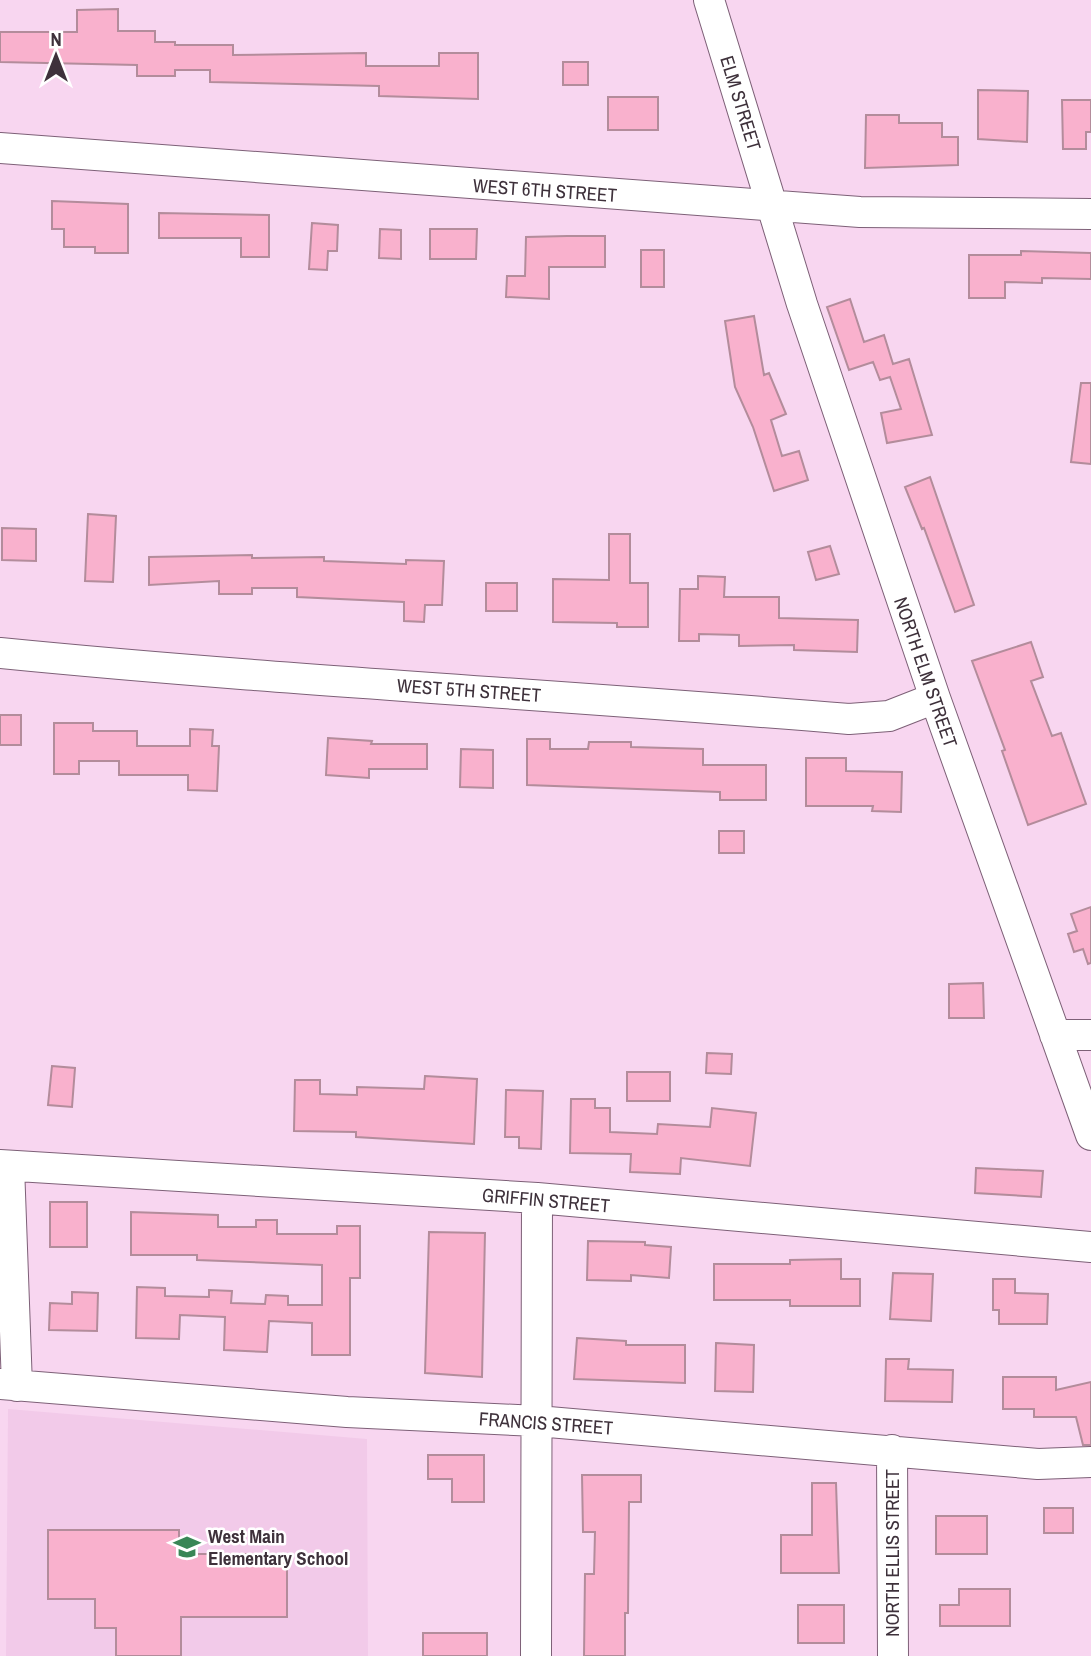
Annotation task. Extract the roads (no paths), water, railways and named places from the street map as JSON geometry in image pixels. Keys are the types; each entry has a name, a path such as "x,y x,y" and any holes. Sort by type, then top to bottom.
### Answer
{"street":[{"name":"ELM STREET","path":"709,0 772,206"},
{"name":"WEST 6TH STREET","path":"0,148 860,212 1091,214"},
{"name":"NORTH ELM STREET","path":"772,206 934,698 1091,1135"},
{"name":"WEST 5TH STREET","path":"0,653 151,668 849,719 888,716 934,698"},
{"path":"1055,1035 1091,1035"},
{"path":"4,1165 9,1385"},
{"name":"GRIFFIN STREET","path":"4,1165 537,1198 1091,1247"},
{"path":"536,1656 537,1198"},
{"name":"FRANCIS STREET","path":"9,1385 347,1412 537,1421 1038,1464 1091,1462"},
{"name":"NORTH ELLIS STREET","path":"892,1450 893,1656"}],"place":[{"name":"West Main Elementary School","path":"187,1547"}]}
